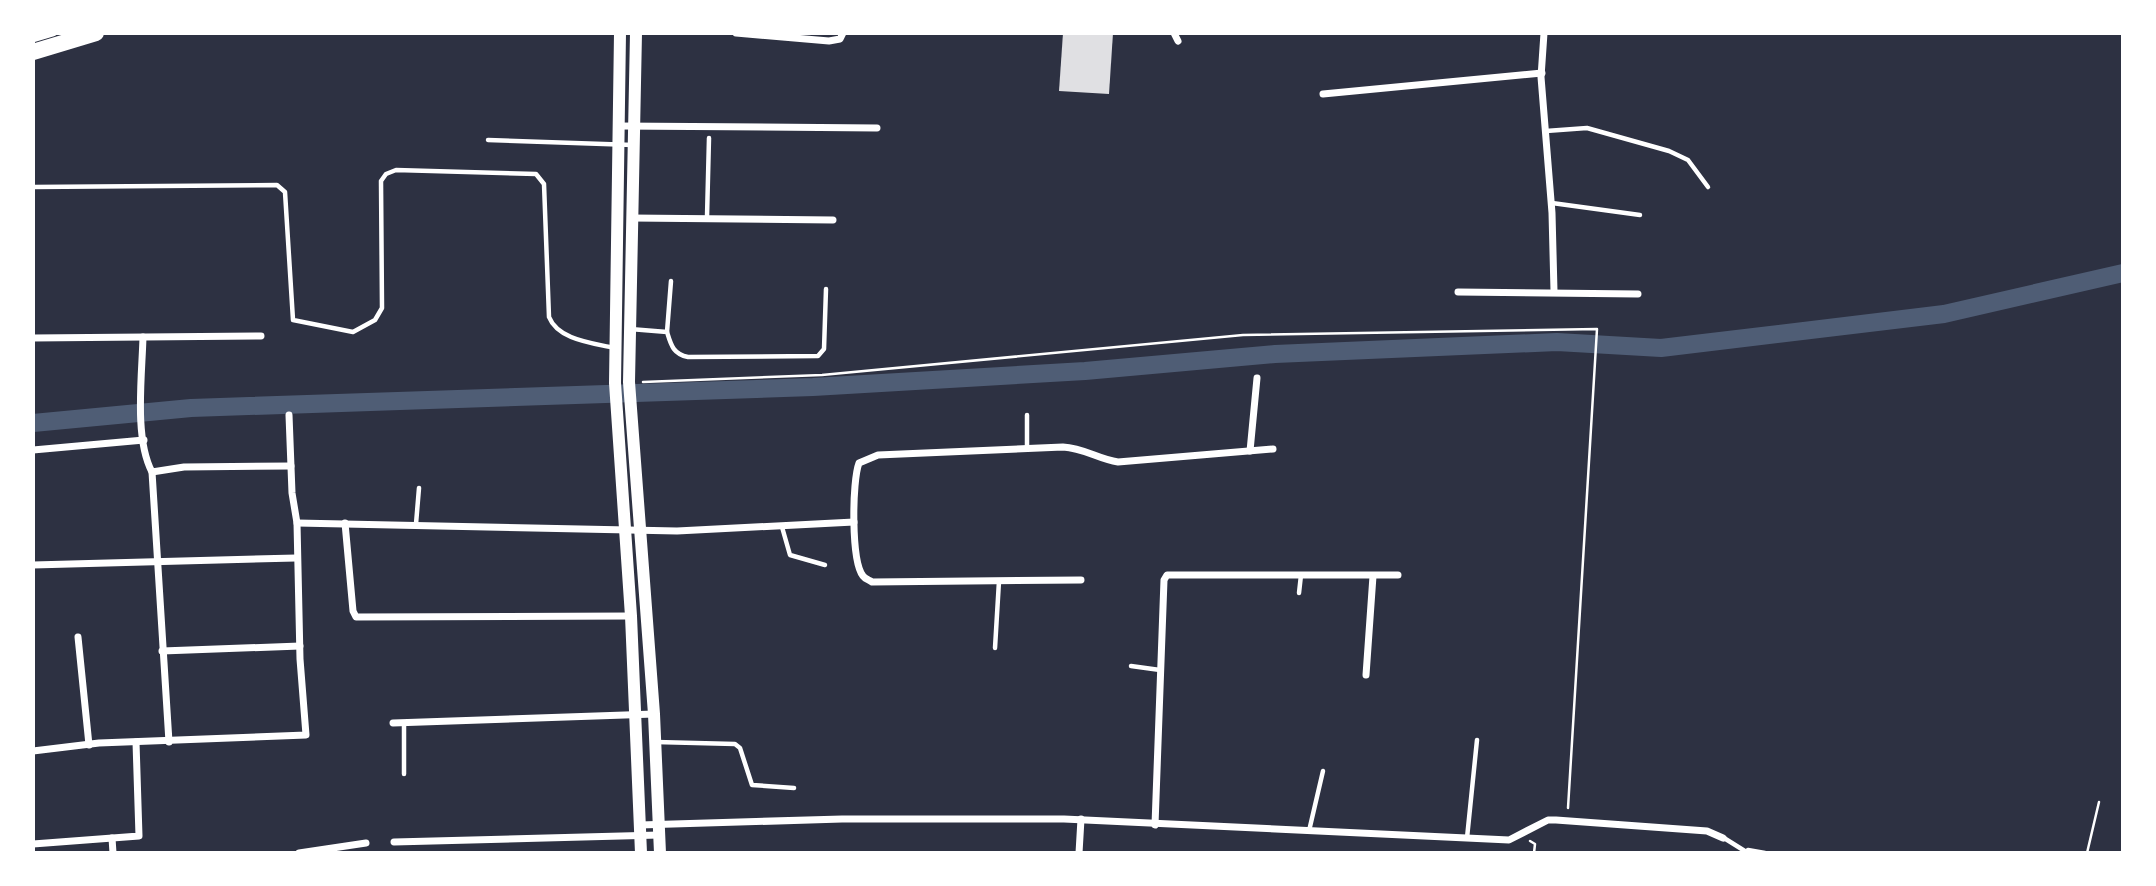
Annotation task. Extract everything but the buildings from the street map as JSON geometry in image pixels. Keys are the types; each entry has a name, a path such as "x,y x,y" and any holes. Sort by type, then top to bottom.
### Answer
{"highway":[{"path":"33,52 96,33"}],"main road":[{"path":"620,33 615,383 631,616 641,853"},
{"path":"636,33 629,382 654,714 660,853"}],"street":[{"path":"33,39 52,33"},
{"path":"738,33 829,41 840,39 843,33"},
{"path":"1174,33 1178,41"},
{"path":"1545,33 1542,73 1552,203 1554,291"},
{"path":"1323,94 1542,73"},
{"path":"619,125 877,128"},
{"path":"617,219 707,217 833,220"},
{"path":"1458,292 1638,294"},
{"path":"143,337 142,417 144,440 152,472 169,742"},
{"path":"33,338 261,337"},
{"path":"1250,451 1257,378"},
{"path":"33,751 89,744 306,735 296,558 298,523 291,466 289,415"},
{"path":"33,450 144,440"},
{"path":"1081,580 872,582 864,578 860,569 854,522 856,469 867,457 1027,449 1078,447 1118,462 1273,449"},
{"path":"152,472 184,467 291,466"},
{"path":"298,523 641,530 782,527 854,522"},
{"path":"345,523 353,611 356,617 631,616"},
{"path":"33,565 296,558"},
{"path":"1155,825 1164,580 1167,575 1398,575"},
{"path":"1366,675 1373,576"},
{"path":"78,637 89,744"},
{"path":"162,651 300,646"},
{"path":"393,723 654,714"},
{"path":"33,844 139,836 141,831 136,742"},
{"path":"394,842 842,820 1081,820 1309,833 1509,840 1548,820 1707,831 1723,838"},
{"path":"1079,853 1081,820"},
{"path":"112,838 113,853"},
{"path":"299,853 331,851 366,843"}],"lane":[{"path":"1546,131 1587,128 1669,151 1688,160 1709,187"},
{"path":"707,217 709,138"},
{"path":"488,140 634,145"},
{"path":"33,187 277,185 285,192 293,320 353,332 375,320 382,308 382,181 386,174 396,170 536,174 544,184 549,317 552,326 570,336 615,349"},
{"path":"1552,203 1640,215"},
{"path":"671,281 667,332 672,348 679,355 688,357 818,356 824,349 826,289"},
{"path":"629,329 667,332"},
{"path":"1027,415 1027,449"},
{"path":"416,524 419,488"},
{"path":"782,527 790,555 825,565"},
{"path":"1299,593 1301,575"},
{"path":"995,648 999,581"},
{"path":"1131,666 1160,670"},
{"path":"404,722 404,774"},
{"path":"1467,838 1477,740"},
{"path":"655,742 735,744 740,747 752,785 794,788"},
{"path":"1309,833 1323,771"},
{"path":"1723,838 1748,852 1765,853"}],"path":[{"path":"629,382 822,375 1243,335 1597,329 1568,821"},
{"path":"2087,853 2099,802"}],"waterway":[{"path":"33,423 191,408 813,387 1085,371 1275,354 1557,342 1661,348 1944,314 2123,273"}]}
